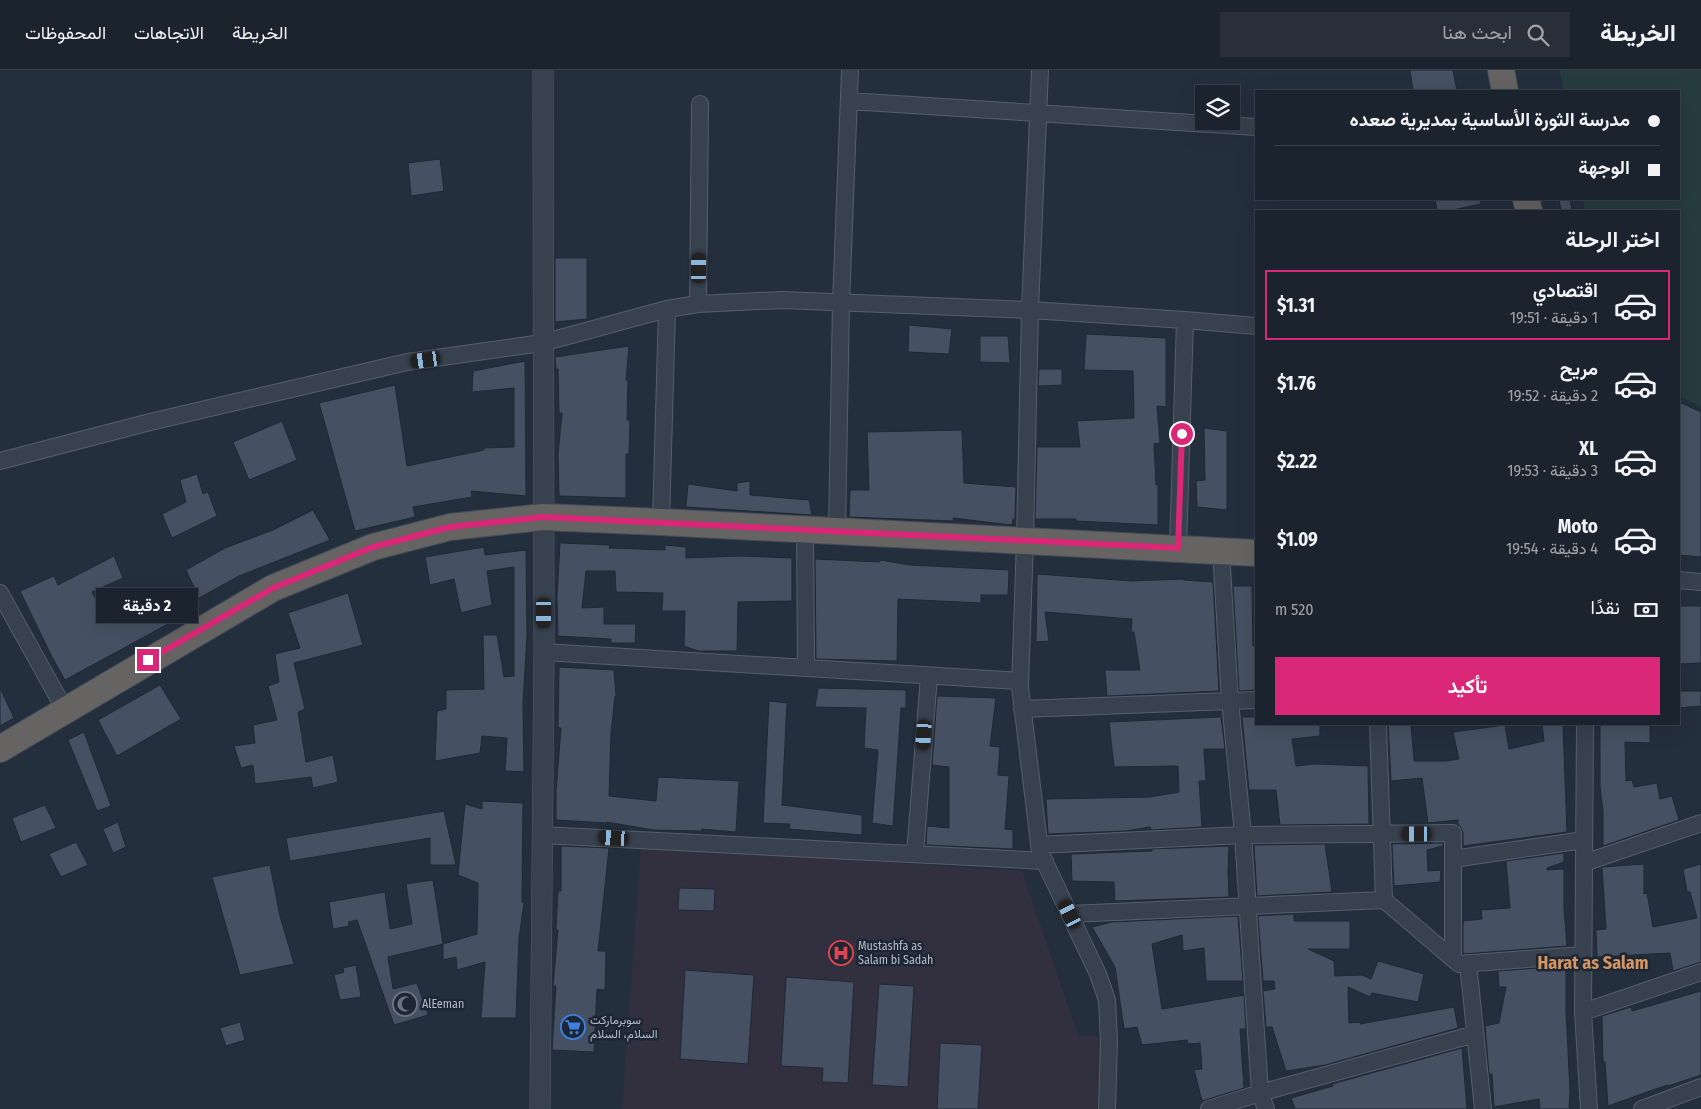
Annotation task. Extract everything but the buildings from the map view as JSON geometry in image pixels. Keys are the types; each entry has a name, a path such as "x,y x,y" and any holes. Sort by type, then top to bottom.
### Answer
{"highway":[{"path":"1501,70 1505,90"},
{"path":"1518,70 1522,90"},
{"path":"0,749 273,588 373,547 450,527 543,517 1255,553"}],"street":[{"path":"540,1109 544,652 543,70"},
{"path":"837,531 841,303 850,70"},
{"path":"1040,70 1030,310 1020,681 1040,852 1098,974 1107,1000 1109,1041 1107,1109"},
{"path":"849,101 1255,127"},
{"path":"698,304 700,104"},
{"path":"0,461 150,422 407,362 542,343 667,309 698,304 782,300 1030,310 1255,326"},
{"path":"661,522 667,309"},
{"path":"1178,548 1185,320"},
{"path":"805,529 806,668"},
{"path":"1221,551 1230,701 1243,835 1260,1093 1266,1109"},
{"path":"1680,580 1701,582"},
{"path":"0,593 65,710"},
{"path":"544,652 1020,681"},
{"path":"915,854 928,676"},
{"path":"1022,709 1255,700"},
{"path":"1378,725 1384,900"},
{"path":"1584,725 1583,1012 1589,1109"},
{"path":"1584,863 1701,823"},
{"path":"1039,845 1243,835 1453,834 1453,859 1461,961 1475,1034 1483,1109"},
{"path":"542,835 1044,861"},
{"path":"1453,859 1584,840"},
{"path":"1070,914 1384,900 1461,961 1583,955"},
{"path":"1583,1012 1701,972"},
{"path":"1209,1109 1260,1093 1475,1034"},
{"path":"1642,1109 1701,1087"}],"shaded area":[{"name":"Mustashfa as Salam bi Sadah","path":"641,847 1022,871 1078,1036 1096,1036 1101,1041 1097,1109 622,1109"}],"green space":[{"path":"1560,70 1701,70 1701,407 1680,396 1680,210 1585,210 1582,200 1680,200 1680,90 1563,90"}],"place":[{"name":"Mustashfa as Salam bi Sadah","path":"841,953"},
{"name":"AlEeman","path":"405,1004"},
{"name":"سوبرماركت السلام، السلام","path":"573,1027"}],"district":[{"name":"Harat as Salam","path":"1593,963"}],"route":[{"path":"148,660 273,588 373,547 450,527 543,517 1178,548 1182,434"}]}
